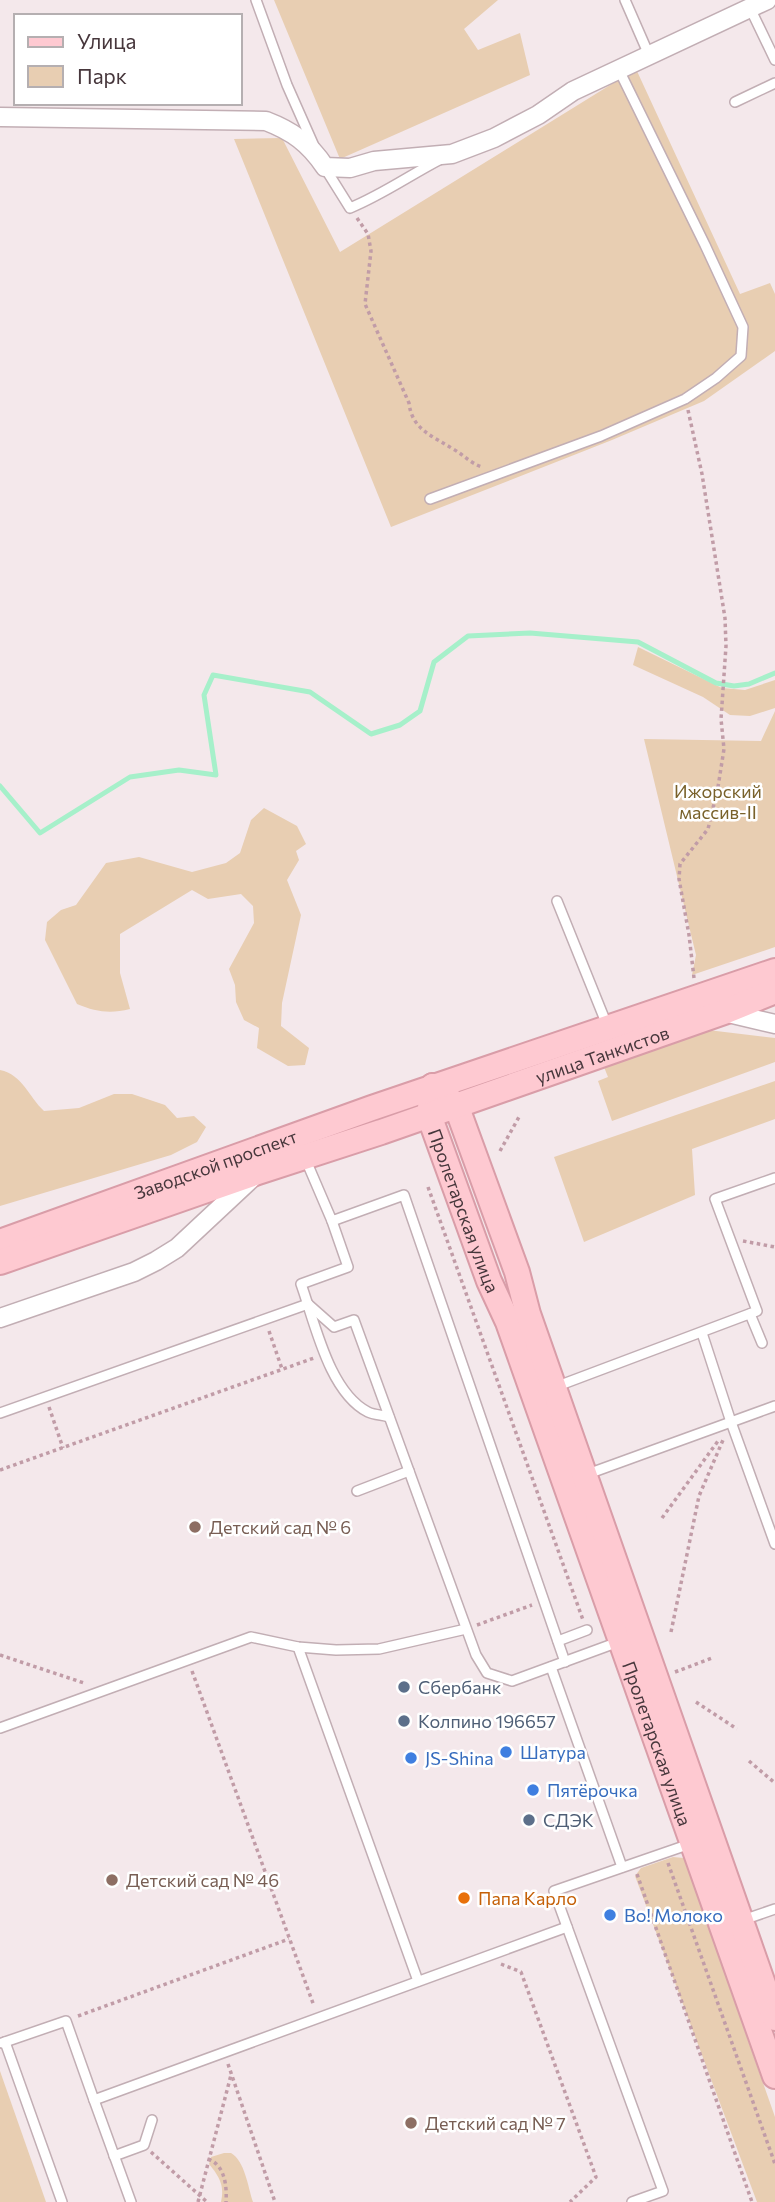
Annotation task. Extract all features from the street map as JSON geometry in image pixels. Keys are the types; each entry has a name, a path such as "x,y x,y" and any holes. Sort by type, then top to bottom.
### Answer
{"main road":[{"name":"улица Танкистов","path":"433,1087 775,971"},
{"name":"улица Танкистов","path":"429,1115 724,1012 775,991"},
{"name":"Пролетарская улица","path":"630,1638 584,1475 527,1314 517,1272 456,1105 433,1087 429,1115 489,1282 508,1322 630,1638 702,1839 775,2076"},
{"name":"Заводской проспект","path":"0,1242 433,1087"},
{"name":"Заводской проспект","path":"0,1262 429,1115"},
{"name":"Пролетарская улица","path":"702,1839 741,1921 775,2018"}],"street":[{"path":"0,117 266,121 290,130 313,149 325,167 349,168 374,161 452,154 494,138 538,115 573,91 767,0"},
{"path":"724,1012 775,1024"},
{"path":"0,1318 156,1262 177,1248 258,1172"}],"lane":[{"path":"256,0 287,85 325,167 350,208 378,197 410,175 452,154"},
{"path":"625,0 649,55"},
{"path":"750,8 775,60"},
{"path":"430,499 601,436 685,399 716,378 741,356 743,327 619,71"},
{"path":"734,102 775,83"},
{"path":"557,901 608,1027"},
{"path":"305,1157 348,1267 301,1284 339,1385 354,1402 369,1412 389,1417"},
{"path":"553,1387 757,1311 715,1199 775,1178"},
{"path":"332,1221 404,1195 565,1662"},
{"path":"308,1304 334,1327 354,1320 466,1629 476,1655 487,1673 512,1681 630,1638"},
{"path":"0,1413 308,1304"},
{"path":"750,1314 762,1343"},
{"path":"702,1333 731,1422 771,1519 775,1544"},
{"path":"584,1475 775,1406"},
{"path":"357,1491 409,1471"},
{"path":"0,1728 251,1637 298,1647 379,1649 466,1629"},
{"path":"558,1641 587,1630"},
{"path":"298,1647 418,1981"},
{"path":"551,1667 622,1867"},
{"path":"632,2202 663,2191 554,1891 702,1839"},
{"path":"741,1921 775,1909"},
{"path":"94,2100 567,1927"},
{"path":"62,2202 3,2043 66,2021 131,2202"},
{"path":"114,2156 144,2145 152,2120"}],"path":[{"path":"350,208 369,234 371,251 365,304 417,426 472,463 498,472"},
{"path":"685,399 702,474 725,618 726,646 722,695 724,749 708,829 680,864 679,879 690,935 695,983"},
{"path":"500,1151 519,1117"},
{"path":"428,1187 587,1630"},
{"path":"730,1239 775,1247"},
{"path":"265,1319 282,1369"},
{"path":"0,1468 326,1353"},
{"path":"45,1397 63,1447"},
{"path":"663,1518 731,1422"},
{"path":"671,1632 699,1496 731,1422"},
{"path":"466,1629 544,1601"},
{"path":"0,1656 104,1690"},
{"path":"665,1676 712,1658"},
{"path":"188,1660 318,2018"},
{"path":"696,1702 737,1729"},
{"path":"749,1761 775,1783"},
{"path":"664,1853 775,2164"},
{"path":"634,1864 752,2202"},
{"path":"66,2021 289,1939"},
{"path":"484,1957 521,1972 596,2177 570,2202"},
{"path":"224,2053 275,2202"},
{"path":"198,2202 231,2073"},
{"path":"144,2145 207,2202"},
{"path":"208,2159 214,2161 223,2173 227,2188 226,2202"}],"green space":[{"path":"274,0 498,0 464,29 478,50 520,33 530,75 340,159"},
{"path":"636,69 740,294 770,283 775,294 775,351 704,401 391,527 234,139 282,138 340,252"},
{"path":"638,647 722,688 745,690 775,680 775,708 750,716 730,715 703,697 633,665"},
{"name":"Ижорский массив-II","path":"775,711 775,947 692,975 696,955 644,739 761,741"},
{"path":"264,808 297,826 306,844 296,851 299,860 287,880 301,915 282,1003 281,1026 309,1048 305,1065 288,1066 257,1048 259,1028 244,1020 236,1002 235,985 229,969 254,923 253,906 241,894 208,899 192,890 120,934 120,973 130,1009 103,1011 77,1004 45,940 47,922 61,910 76,905 106,863 139,857 192,872 226,863 240,853 251,820"},
{"path":"708,1030 775,1038 775,1062 612,1121 598,1081 608,1077 604,1067"},
{"path":"0,1070 20,1081 44,1111 79,1108 114,1094 132,1094 165,1105 177,1118 194,1116 206,1127 197,1142 171,1155 0,1206"},
{"path":"775,1081 775,1119 692,1149 695,1195 584,1242 554,1157"},
{"path":"673,1857 684,1858 775,2117 775,2202 757,2202 635,1876 641,1868"},
{"path":"0,2071 46,2202 0,2202"},
{"path":"231,2153 240,2162 253,2202 221,2202 220,2182 209,2164 211,2157"}],"waterway":[{"path":"0,786 40,833 130,777 179,770 216,775 204,695 213,675 310,692 371,734 400,725 420,711 434,662 468,636 530,633 638,642 716,683 734,686 749,684 775,673"}],"place":[{"name":"Детский сад № 6","path":"195,1527"},
{"name":"Сбербанк","path":"404,1687"},
{"name":"Колпино 196657","path":"404,1721"},
{"name":"Шатура","path":"506,1752"},
{"name":"JS-Shina","path":"411,1758"},
{"name":"Пятёрочка","path":"533,1790"},
{"name":"СДЭК","path":"529,1820"},
{"name":"Детский сад № 46","path":"112,1880"},
{"name":"Папа Карло","path":"464,1898"},
{"name":"Во! Молоко","path":"610,1915"},
{"name":"Детский сад № 7","path":"411,2123"}]}
